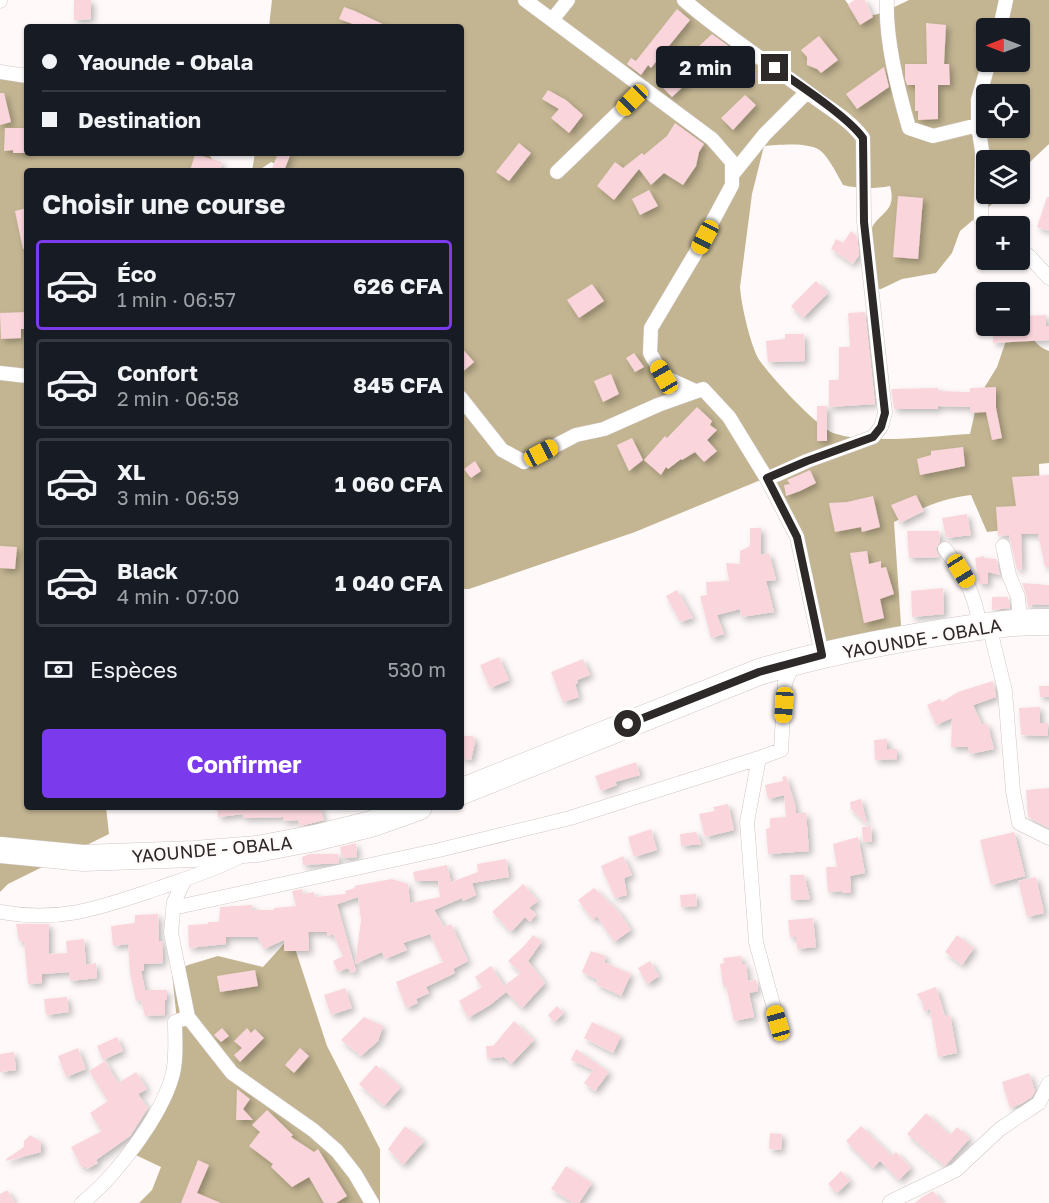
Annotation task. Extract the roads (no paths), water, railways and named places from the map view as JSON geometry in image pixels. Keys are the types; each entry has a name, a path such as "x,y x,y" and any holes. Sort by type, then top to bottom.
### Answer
{"highway":[{"name":"YAOUNDE - OBALA","path":"464,790 759,672 822,655 906,637 1020,621 1049,622"},
{"name":"YAOUNDE - OBALA","path":"0,850 83,858 257,849 294,843 369,815 400,810"}],"street":[{"path":"525,0 712,138 732,162 732,185 695,254 651,328 650,353 664,377 695,392"},
{"path":"552,20 568,0"},
{"path":"684,0 739,44 858,131 863,138 864,222 885,413 881,427 873,437 767,478"},
{"path":"887,0 886,14 898,89 909,129 933,136 976,125"},
{"path":"1002,18 1006,0"},
{"path":"0,72 24,76"},
{"path":"557,172 644,88"},
{"path":"732,175 765,134 807,92"},
{"path":"980,138 982,151 981,216"},
{"path":"1030,257 1049,278"},
{"path":"0,373 24,376"},
{"path":"464,402 502,450 524,462 576,435 604,429 704,388 729,417 767,478 797,537 822,655"},
{"path":"1003,546 1009,575 1018,597 1020,621"},
{"path":"945,549 968,582 985,625 1005,691 1013,791 1019,823 1049,838"},
{"path":"173,908 439,850 570,818 781,750 785,683 794,662"},
{"path":"759,758 747,822 756,942 778,1023"},
{"path":"0,912 19,916 57,916 82,913 215,870 257,849"},
{"path":"185,879 174,902 171,933 188,1017 232,1072 314,1130 337,1151 355,1174 372,1203"},
{"path":"82,1203 99,1189 156,1115 172,1076 175,1022 188,1017"},
{"path":"890,1202 956,1170 1000,1129 1039,1102 1049,1083"}]}
